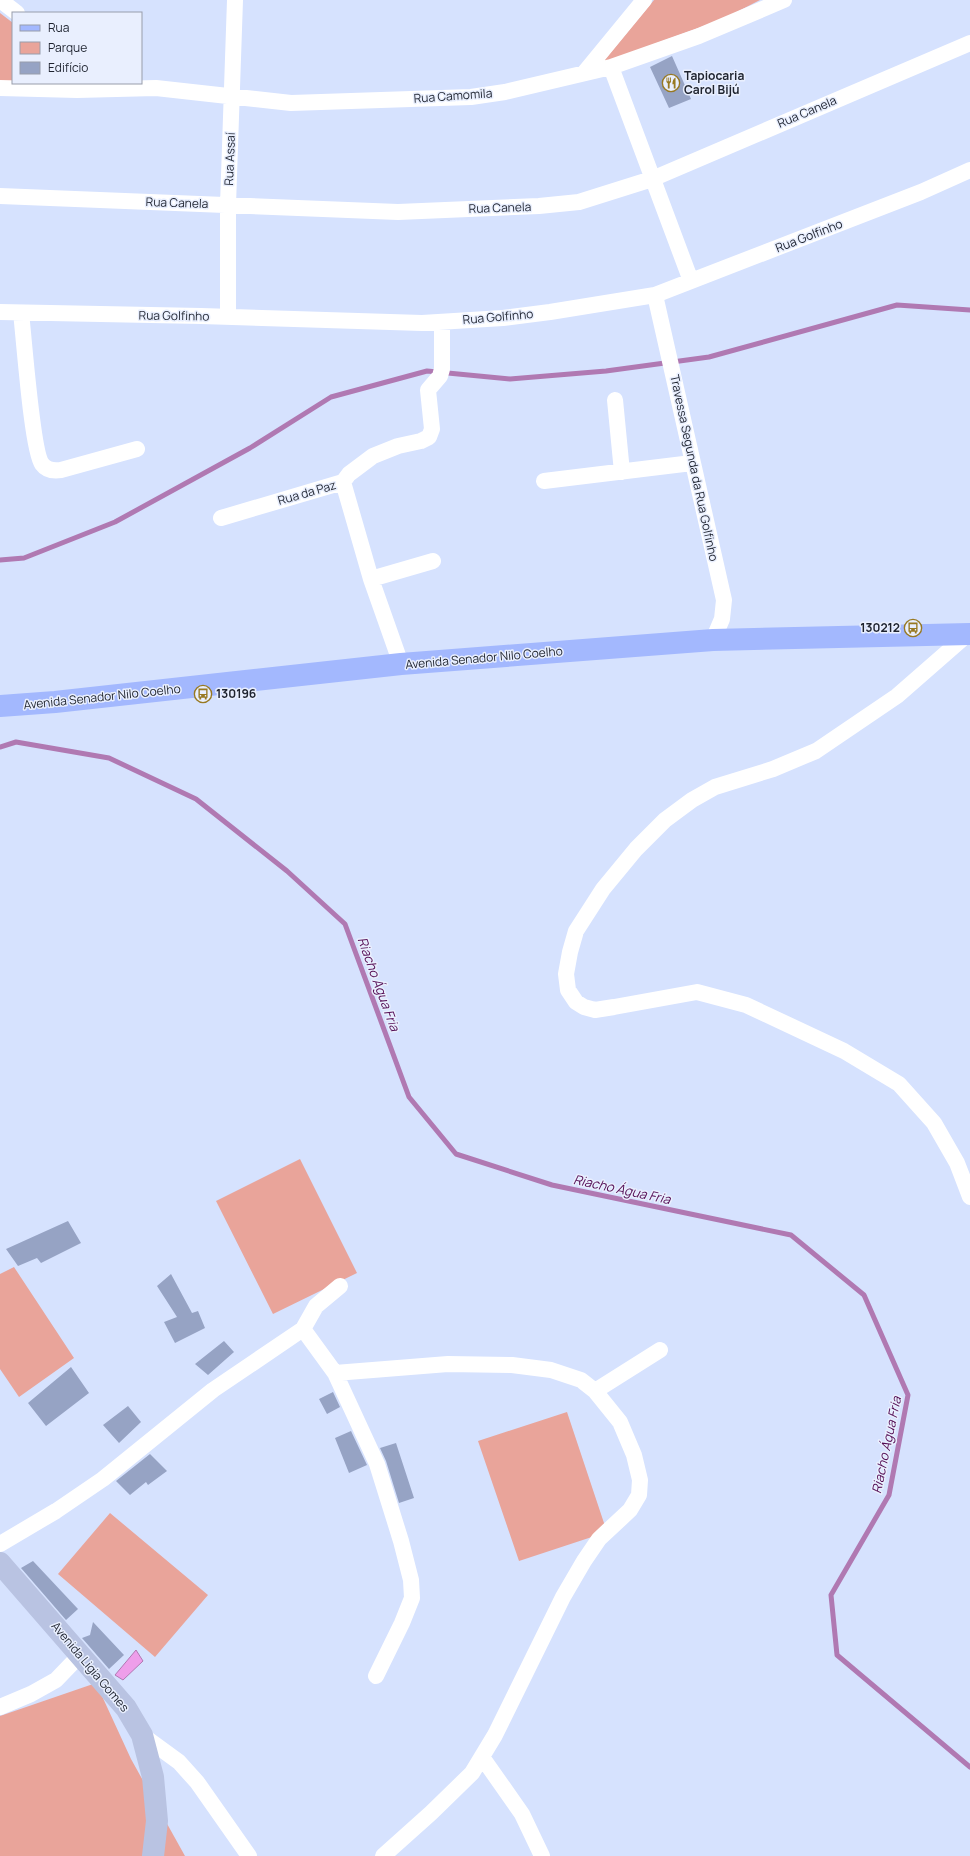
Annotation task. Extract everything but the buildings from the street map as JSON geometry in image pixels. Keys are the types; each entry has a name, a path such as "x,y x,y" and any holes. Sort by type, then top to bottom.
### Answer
{"main road":[{"name":"Avenida Senador Nilo Coelho","path":"0,706 55,702 401,664 713,640 969,634"}],"street":[{"path":"0,0 16,12"},
{"name":"Rua Assaí","path":"228,318 228,205 235,0"},
{"path":"584,74 644,0"},
{"name":"Rua Camomila","path":"0,88 77,90 156,88 291,103 472,97 505,92 611,67 699,36 779,1"},
{"name":"Rua Canela","path":"0,196 398,212 539,206 579,202 652,178 970,43"},
{"path":"611,67 692,281"},
{"name":"Rua Camomila","path":"142,82 156,88"},
{"name":"Rua Golfinho","path":"0,312 422,323 503,318 655,295 914,195 970,170"},
{"name":"Travessa Segunda da Rua Golfinho","path":"655,295 670,355 675,386 724,600 722,619 713,640"},
{"path":"21,313 35,442 42,464 50,470 61,470 137,449"},
{"path":"343,482 349,474 373,456 398,446 421,442 429,437 432,429 428,390 441,372 442,322"},
{"path":"615,400 622,472"},
{"path":"544,481 692,463"},
{"name":"Rua da Paz","path":"221,518 343,482 371,579 401,664"},
{"path":"371,579 433,561"},
{"path":"969,634 897,696 816,751 773,769 715,787 692,800 665,820 636,849 603,889 576,931 566,974 568,990 576,1002 584,1007 595,1010 697,992 746,1005 844,1051 899,1084 934,1123 957,1163 970,1197"},
{"path":"0,1544 56,1512 102,1479 213,1390 303,1329 316,1306 326,1296 340,1286"},
{"path":"303,1329 334,1373 377,1464 401,1541 411,1580 412,1598 402,1623 376,1676"},
{"path":"595,1391 660,1350"},
{"path":"334,1373 441,1365 512,1365 551,1370 581,1380 595,1391 620,1422 634,1456 640,1480 638,1495 630,1510 599,1539 584,1561 564,1597 495,1735 472,1773 432,1813 383,1856"},
{"name":"Avenida Ligia Gomes","path":"0,1563 81,1654 126,1708 142,1735 154,1784 157,1821 153,1856"},
{"path":"0,1707 31,1694 56,1680 81,1654"},
{"path":"142,1735 166,1751 188,1772 231,1828 249,1856"},
{"path":"482,1757 522,1814 542,1856"}],"green space":[{"path":"654,0 760,0 723,19 602,63"},
{"path":"0,13 12,22 12,83 0,82"},
{"path":"300,1159 357,1273 273,1314 216,1201"},
{"path":"14,1267 74,1358 19,1397 0,1369 0,1274"},
{"path":"567,1412 607,1532 519,1561 478,1441"},
{"path":"110,1513 208,1595 155,1657 58,1574"},
{"path":"96,1683 131,1759 185,1856 0,1856 0,1716"}],"shaded area":[{"path":"136,1650 143,1661 123,1680 115,1675"}],"waterway":[{"path":"0,560 24,558 115,522 250,448 331,397 427,371 510,379 606,371 709,357 897,305 970,310"},
{"name":"Riacho Água Fria","path":"0,747 16,742 109,758 196,799 287,871 345,924 409,1097 456,1154 552,1185 791,1235 864,1295 908,1395 889,1495 831,1595 837,1655 970,1767"}],"place":[{"name":"Tapiocaria Carol Bijú","path":"671,83"},
{"name":"130212","path":"913,628"},
{"name":"130196","path":"203,694"}]}
